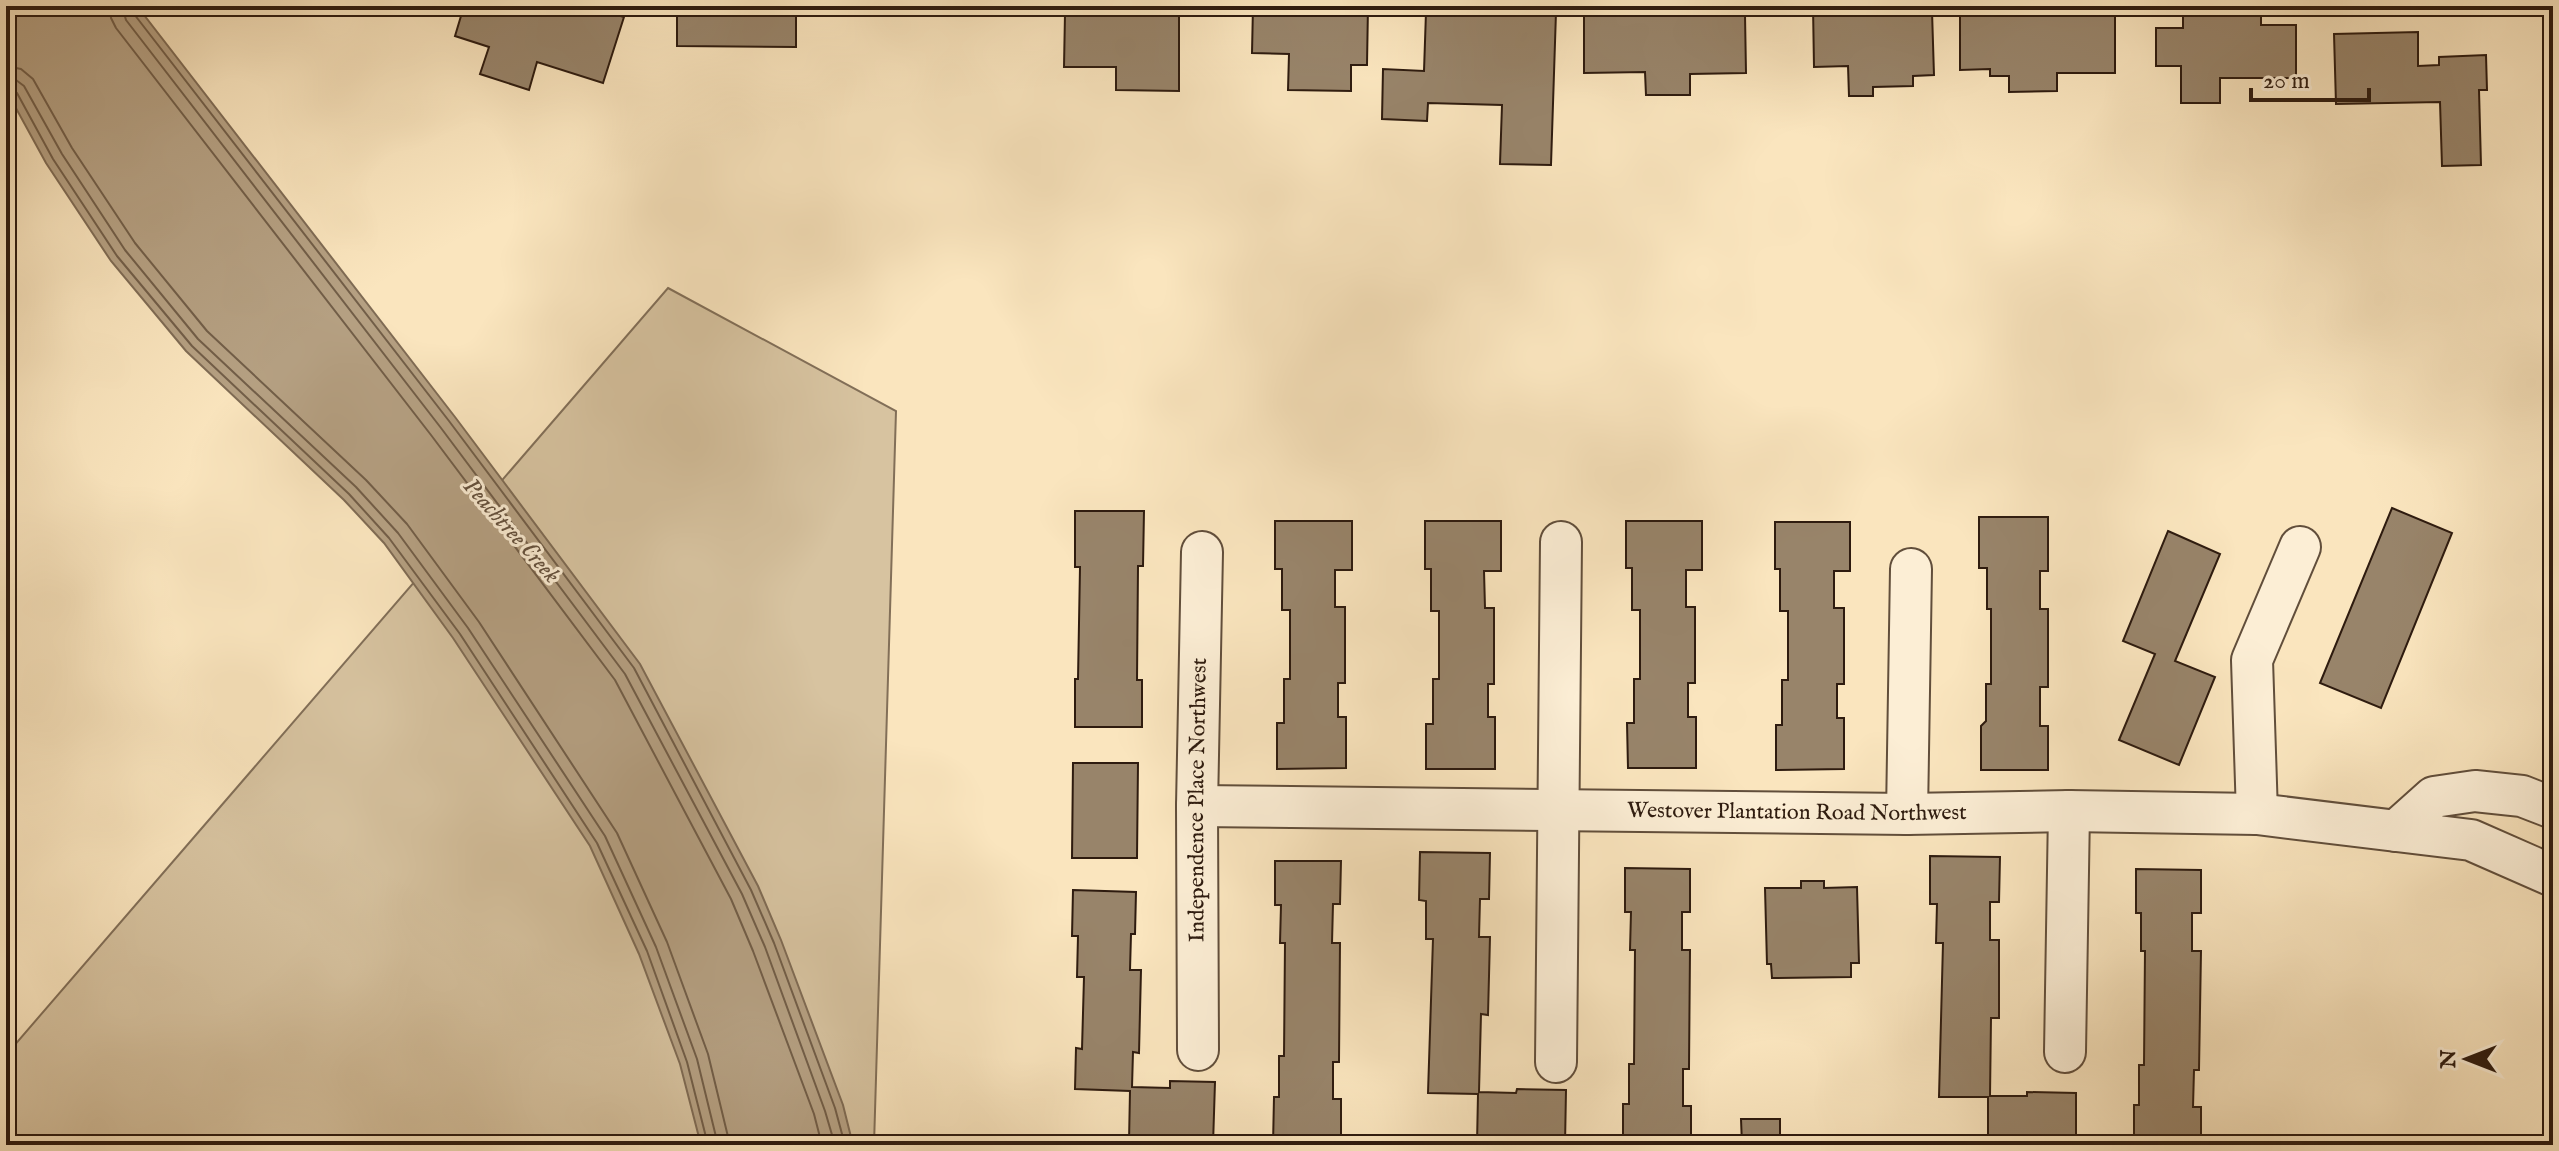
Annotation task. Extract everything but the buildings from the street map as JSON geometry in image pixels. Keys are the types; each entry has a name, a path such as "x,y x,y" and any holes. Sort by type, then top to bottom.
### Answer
{"street":[{"path":"1556,1062 1561,542"},
{"path":"2257,814 2252,660 2300,547"},
{"name":"Independence Place Northwest","path":"1198,1050 1197,806 1202,552"},
{"path":"1907,814 1911,569"},
{"path":"2396,831 2434,797 2475,791 2522,796 2553,808"},
{"name":"Westover Plantation Road Northwest","path":"1197,806 1907,814 2069,811 2257,814 2471,840 2553,876"},
{"path":"2065,1052 2069,811"}],"shaded area":[{"path":"668,288 896,411 874,1145 6,1145 6,1055"}],"water":[{"name":"Peachtree Creek","path":"6,6 137,6 455,417 640,664 758,886 843,1105 853,1145 701,1145 680,1064 639,954 590,846 453,638 384,543 344,500 186,351 111,261 46,163 6,90"}]}
